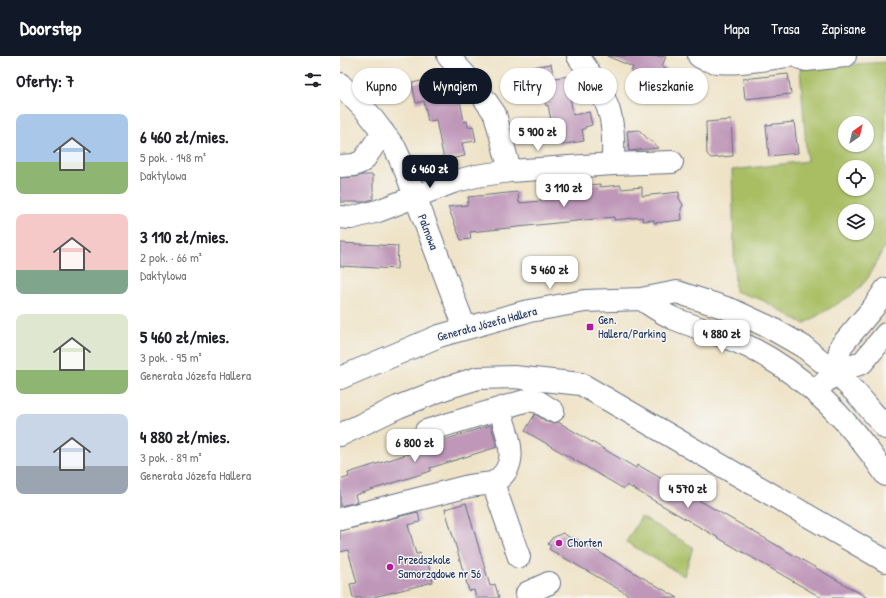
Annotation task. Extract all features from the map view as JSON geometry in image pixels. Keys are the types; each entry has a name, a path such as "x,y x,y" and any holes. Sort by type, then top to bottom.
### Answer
{"street":[{"path":"448,56 478,88 495,114 510,171"},
{"path":"578,56 593,78 608,109 612,126 613,164"},
{"path":"699,56 709,61 728,62 787,56"},
{"path":"795,56 806,60 845,56"},
{"name":"Palmowa","path":"340,84 369,114 395,148 406,172 465,328"},
{"path":"340,166 354,165 363,161 383,132"},
{"path":"340,217 351,218 378,211 464,179 510,171 613,164 672,162"},
{"path":"815,392 834,372 841,346 874,308 886,289"},
{"name":"Generała Józefa Hallera","path":"340,378 439,336 524,312 585,301 641,299 677,292 732,310 769,327 797,343 834,372 857,394 886,428"},
{"path":"641,299 675,319 720,335 765,356 789,370 831,406 868,448 886,475"},
{"path":"834,372 862,363 886,334"},
{"path":"340,435 398,406 478,378 514,377 580,384 886,561"},
{"path":"426,431 534,400 553,411"},
{"path":"340,518 469,486 493,483 503,475 511,458 510,447 500,410"},
{"path":"868,448 886,433"},
{"path":"493,483 519,557"},
{"path":"528,598 526,594 549,583"}],"green space":[{"path":"886,62 886,244 868,278 855,293 804,324 762,300 735,291 732,170 807,161 800,68"},
{"path":"641,517 693,547 684,576 626,542"}],"building":[{"path":"607,56 666,56 662,67 664,68 633,67"},
{"path":"551,64 552,68 533,68"},
{"path":"788,74 791,94 745,99 743,79"},
{"path":"564,77 564,104 571,104 573,115 589,112 592,125 582,129 584,141 559,145 557,136 554,136 548,105 546,106 546,104 556,104 556,78"},
{"path":"419,82 419,102 416,103 412,83"},
{"path":"425,104 461,104 464,122 467,121 468,127 473,126 476,141 462,143 465,156 444,160 436,120 428,121"},
{"path":"731,120 733,156 711,158 707,154 706,122"},
{"path":"794,122 798,153 769,156 766,125"},
{"path":"639,130 659,148 629,151 627,131"},
{"path":"373,175 373,199 364,202 340,202 340,178"},
{"path":"600,184 600,187 621,185 621,189 642,187 642,196 679,192 679,198 683,205 681,209 682,220 654,223 654,220 643,221 642,217 614,220 614,217 470,232 471,239 461,240 448,207 467,205 467,202 469,202 468,197 518,192 519,203 541,201 540,189"},
{"path":"340,243 398,246 397,269 340,266"},
{"path":"535,414 547,422 558,422 636,468 638,465 868,598 822,598 627,485 624,489 525,431"},
{"path":"491,425 497,447 430,468 431,471 355,495 357,502 340,506 340,480 349,477 348,473 424,449 423,447"},
{"path":"466,503 490,586 495,584 499,598 476,598 474,590 469,591 445,509"},
{"name":"Przedszkole Samorządowe nr 56","path":"418,512 420,522 408,525 416,554 420,553 423,565 428,563 433,582 370,598 353,598 350,584 357,583 348,550 340,552 340,531"},
{"path":"563,533 572,539 573,537 678,598 634,598 549,549 551,546 548,544 552,538"}],"place":[{"name":"Gen. Hallera/Parking","path":"590,327"},
{"name":"Chorten","path":"559,543"},
{"name":"Przedszkole Samorządowe nr 56","path":"390,567"}]}
